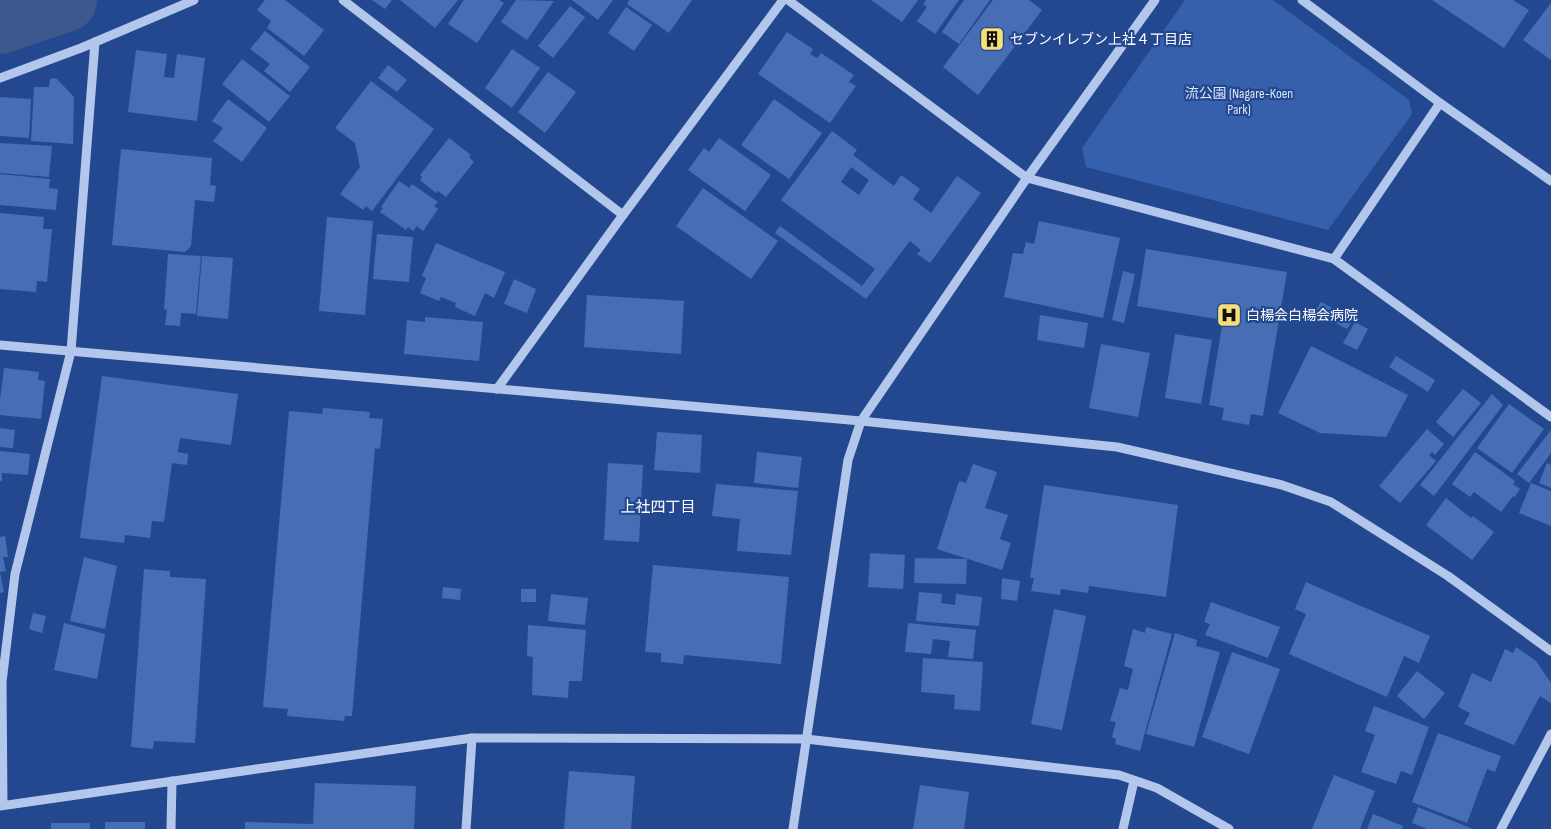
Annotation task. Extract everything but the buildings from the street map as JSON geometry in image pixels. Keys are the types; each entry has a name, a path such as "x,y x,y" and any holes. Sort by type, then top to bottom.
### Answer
{"street":[{"path":"0,78 8,77 194,0"},
{"path":"343,0 623,215"},
{"path":"497,389 623,215 783,0"},
{"path":"788,0 1026,178 1334,258 1551,417"},
{"path":"793,829 848,460 861,420 1026,178 1155,0"},
{"path":"1302,0 1440,103 1551,181"},
{"path":"95,42 71,351 15,574 2,682 2,805 472,738 806,740 1119,775 1157,788 1229,829"},
{"path":"1334,258 1440,103"},
{"path":"0,345 861,420 1118,447 1282,485 1330,502 1448,576 1551,651"},
{"path":"1501,829 1551,734"},
{"path":"466,829 472,738"},
{"path":"1123,829 1134,780"},
{"path":"171,829 172,781"}],"green space":[{"name":"流公園 (Nagare-Koen Park)","path":"1185,0 1273,0 1409,100 1412,114 1328,230 1086,167 1082,148"}],"waterway":[{"path":"0,22 65,0"}],"place":[{"name":"セブンイレブン上社４丁目店","path":"992,39"},
{"name":"白楊会白楊会病院","path":"1229,315"}],"district":[{"name":"上社四丁目","path":"658,507"}]}
